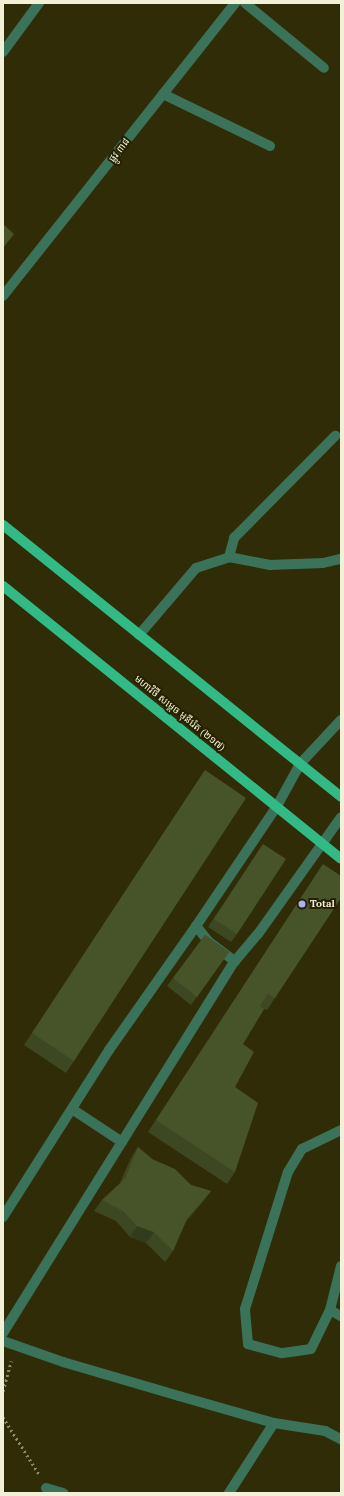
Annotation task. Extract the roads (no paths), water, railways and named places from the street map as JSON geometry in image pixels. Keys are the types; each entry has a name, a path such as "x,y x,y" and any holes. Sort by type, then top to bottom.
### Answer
{"main road":[{"path":"3,525 341,797"},
{"name":"មហាវិថី សម្តេច មុនីរ៉េត (២១៧)","path":"3,586 341,859"}],"street":[{"path":"5,46 39,3"},
{"name":"ផ្លូវ ៣៨","path":"3,296 235,3"},
{"path":"245,3 324,68"},
{"path":"163,94 270,146"},
{"path":"229,557 234,538 335,436"},
{"path":"139,635 196,568 229,557 270,565 323,564 341,559"},
{"path":"3,1217 109,1050 196,926 277,806 300,764 341,720"},
{"path":"3,1333 235,961 258,934 341,817"},
{"path":"196,926 208,942 235,961"},
{"path":"72,1109 122,1142"},
{"path":"341,1130 302,1149 288,1172 245,1309 248,1344 281,1353 311,1349 330,1310 341,1266"},
{"path":"330,1310 341,1316"},
{"path":"3,1341 274,1423 325,1431 341,1439"},
{"path":"229,1493 274,1423"},
{"path":"46,1488 63,1493"}],"place":[{"name":"Total","path":"302,904"}]}
